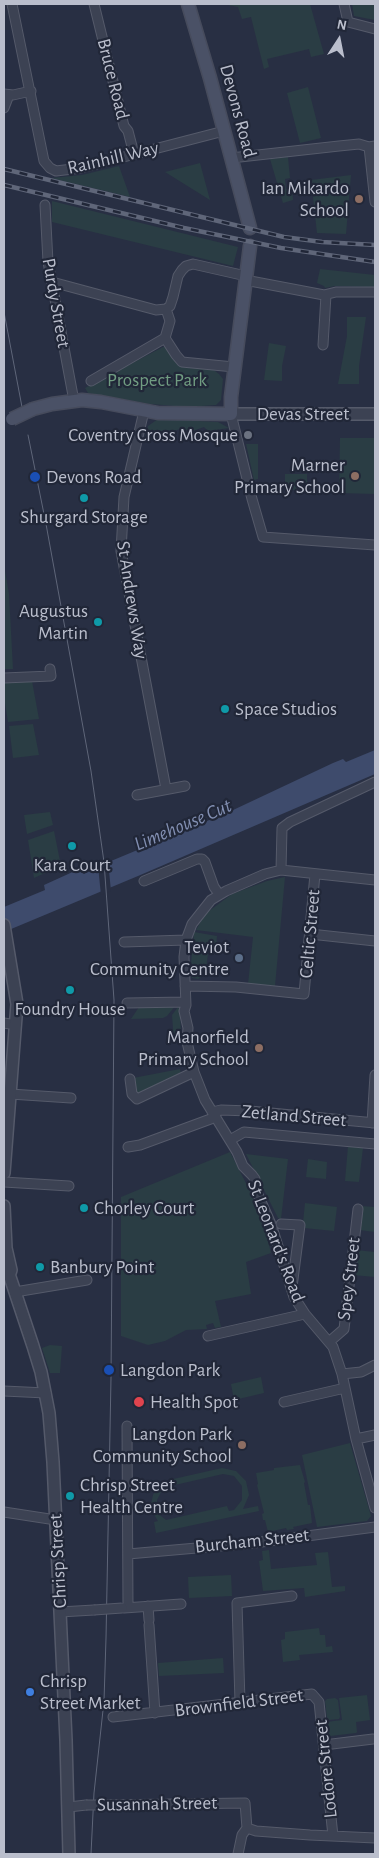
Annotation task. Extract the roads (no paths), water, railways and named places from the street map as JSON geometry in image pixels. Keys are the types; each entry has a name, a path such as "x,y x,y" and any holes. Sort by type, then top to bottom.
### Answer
{"main road":[{"name":"Devons Road","path":"188,4 250,228"},
{"path":"8,421 33,409 74,400 101,402 144,411 172,414 231,414 234,367 250,246"}],"street":[{"name":"Rainhill Way","path":"12,4 44,161 50,168 74,170 224,131"},
{"name":"Bruce Road","path":"94,4 124,126 128,131 134,154"},
{"path":"344,4 348,22 375,30"},
{"path":"4,108 6,94 31,91"},
{"path":"231,158 359,144 372,146 375,202"},
{"name":"Purdy Street","path":"45,205 45,239 74,400"},
{"path":"52,282 156,310 166,310 170,306 182,270 189,264 326,295 336,292 375,292"},
{"path":"323,345 326,295"},
{"path":"166,310 170,321 166,338 182,362 234,367"},
{"path":"91,381 166,338"},
{"name":"St Andrews Way","path":"144,411 124,497 121,551 166,790"},
{"path":"231,414 263,537 375,545"},
{"name":"Devas Street","path":"231,414 375,414"},
{"path":"4,678 51,676"},
{"path":"281,870 282,828 290,822 375,782"},
{"path":"137,795 185,786"},
{"path":"144,882 197,859 202,859 219,894"},
{"path":"124,942 186,940 192,924 204,908 219,894 265,874 281,870 375,880"},
{"name":"Celtic Street","path":"185,986 304,994 316,874"},
{"path":"4,925 17,1004 4,1172"},
{"path":"310,934 375,941"},
{"name":"St Leonard's Road","path":"186,940 184,957 184,1011 188,1028 187,1042 194,1072 205,1100 237,1152 243,1166 255,1180 255,1188 271,1224 292,1290 305,1314 333,1347 342,1374 356,1439 375,1508"},
{"path":"126,1003 185,1002"},
{"path":"4,1023 16,1025"},
{"path":"130,1079 132,1094 134,1098 139,1098 194,1072"},
{"path":"373,1123 375,1074"},
{"path":"10,1094 71,1098"},
{"name":"Zetland Street","path":"128,1147 148,1142 221,1110 373,1123"},
{"name":"Zetland Street","path":"230,1140 244,1132 375,1144"},
{"path":"4,1182 69,1186"},
{"name":"Chrisp Street","path":"4,1206 5,1253 11,1270 6,1270 36,1354 46,1393 52,1445 69,1807 69,1854"},
{"name":"Spey Street","path":"329,1342 344,1329 358,1209"},
{"path":"281,1224 300,1225 292,1290"},
{"path":"281,1256 291,1256 296,1252"},
{"path":"15,1292 87,1280"},
{"path":"210,1325 211,1336 305,1314"},
{"path":"342,1374 361,1372 375,1365"},
{"path":"284,1402 345,1388"},
{"path":"4,1391 46,1393"},
{"path":"125,1608 128,1554 127,1426"},
{"path":"356,1439 375,1435"},
{"path":"4,1512 56,1520"},
{"name":"Burcham Street","path":"128,1554 254,1542 375,1526"},
{"path":"240,1702 237,1603 292,1596"},
{"path":"60,1612 181,1604"},
{"name":"Brownfield Street","path":"148,1606 155,1713"},
{"name":"Brownfield Street","path":"113,1717 310,1694 316,1696 319,1702"},
{"name":"Lodore Street","path":"319,1702 333,1836"},
{"path":"324,1744 373,1739"},
{"name":"Susannah Street","path":"69,1807 86,1805 245,1803 247,1828"},
{"path":"238,1854 242,1835 247,1828 256,1831 375,1838"}],"water":[{"path":"375,750 375,774 4,932 4,907 45,890 44,885 77,870 84,874 231,811 333,763 343,759 346,762"}],"tram line":[{"path":"4,312 22,407"},
{"path":"28,435 91,771 104,862 114,1000 111,1378 106,1638 104,1701 94,1793 91,1854"}],"railway":[{"path":"4,169 284,237 322,242 375,245"},
{"path":"4,185 184,228 281,248 375,262"}],"place":[{"name":"Ian Mikardo School","path":"359,199"},
{"name":"Coventry Cross Mosque","path":"248,435"},
{"name":"Marner Primary School","path":"355,476"},
{"name":"Devons Road","path":"35,477"},
{"name":"Shurgard Storage","path":"84,498"},
{"name":"Augustus Martin","path":"98,622"},
{"name":"Space Studios","path":"225,709"},
{"name":"Kara Court","path":"72,846"},
{"name":"Teviot Community Centre","path":"239,958"},
{"name":"Foundry House","path":"70,990"},
{"name":"Manorfield Primary School","path":"259,1048"},
{"name":"Chorley Court","path":"84,1208"},
{"name":"Banbury Point","path":"40,1267"},
{"name":"Langdon Park","path":"109,1370"},
{"name":"Health Spot","path":"139,1402"},
{"name":"Langdon Park Community School","path":"242,1445"},
{"name":"Chrisp Street Health Centre","path":"70,1496"},
{"name":"Chrisp Street Market","path":"30,1692"}],"park label":[{"name":"Prospect Park","path":"157,380"}],"water label":[{"name":"Limehouse Cut","path":"183,825"}]}
